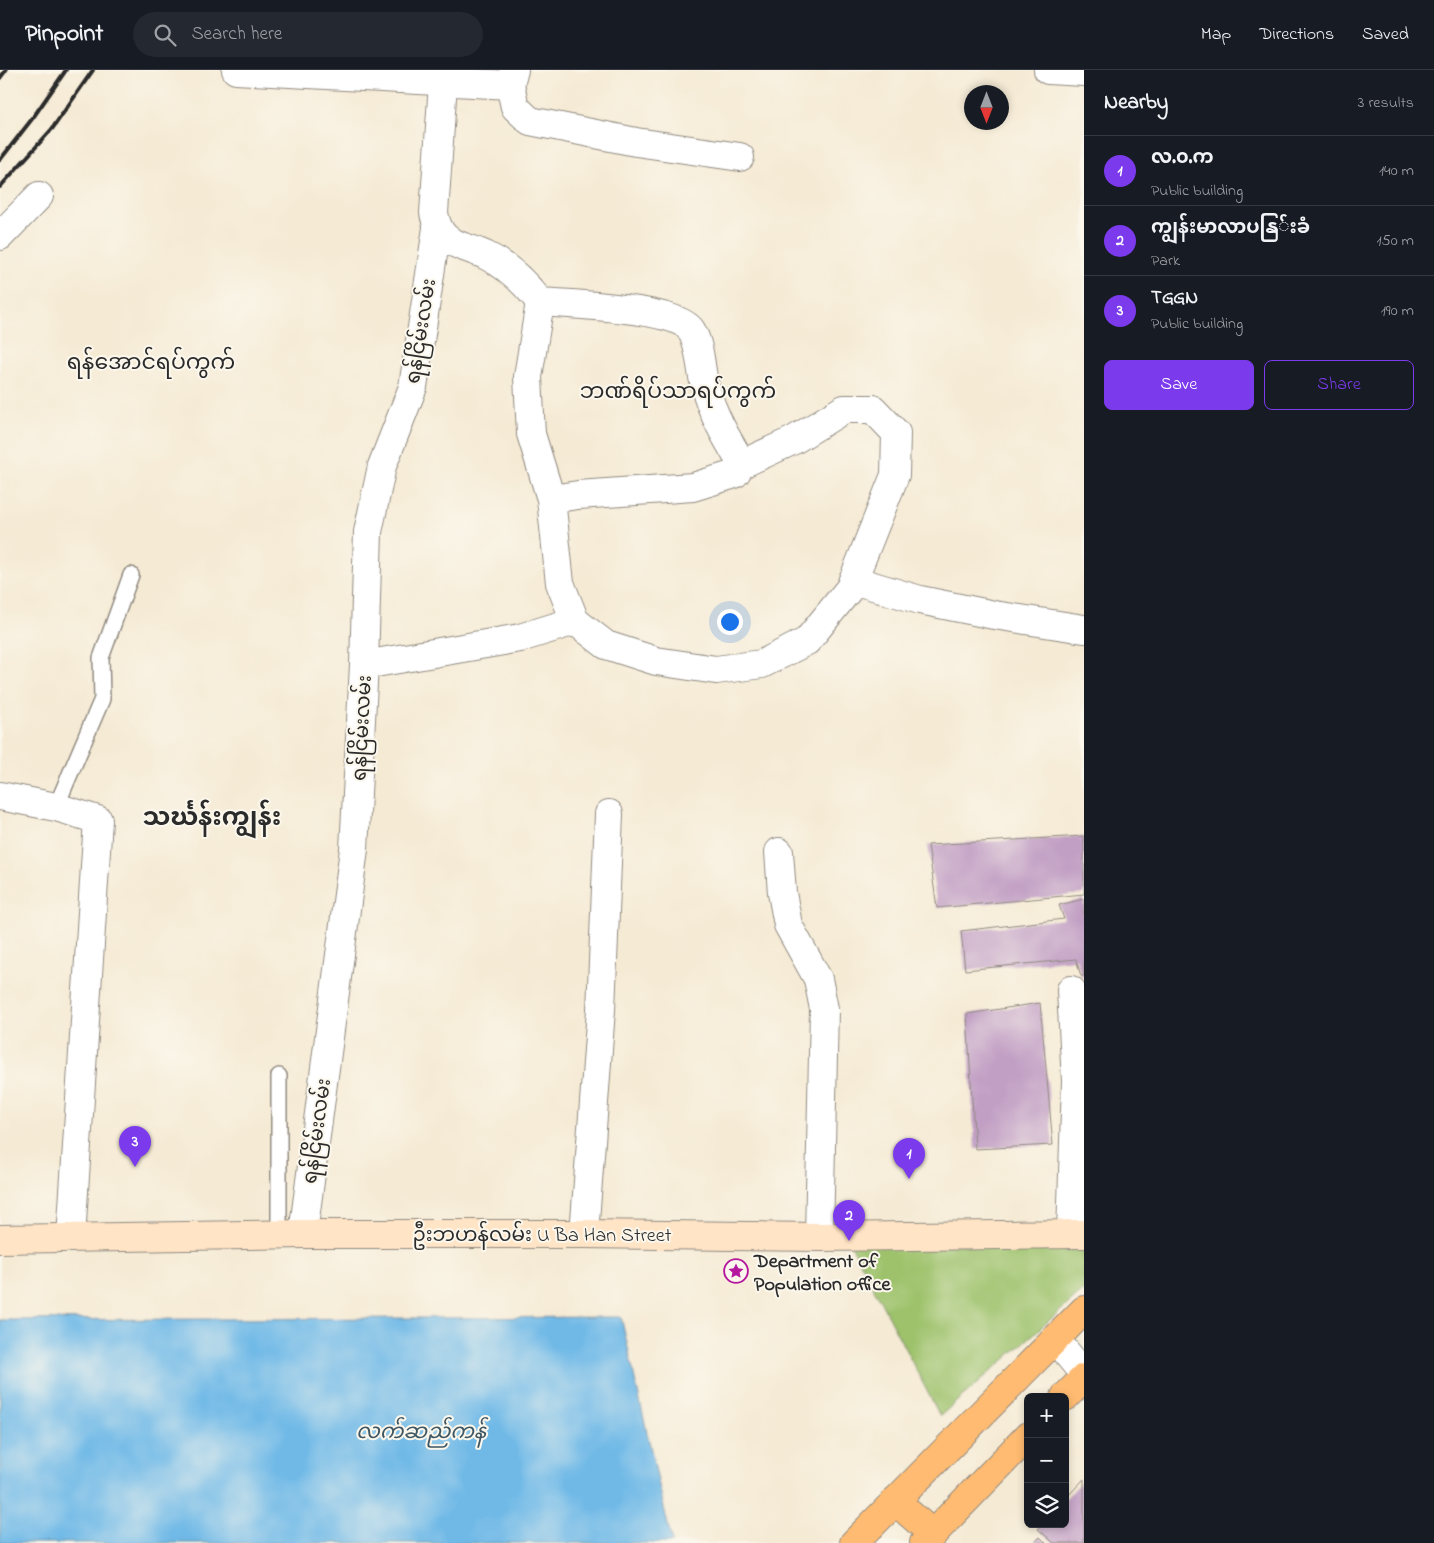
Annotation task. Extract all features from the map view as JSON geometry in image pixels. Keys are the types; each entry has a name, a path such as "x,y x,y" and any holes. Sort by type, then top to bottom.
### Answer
{"main road":[{"path":"854,1543 1084,1310"},
{"path":"1069,1393 1084,1378"},
{"path":"895,1501 929,1538 1026,1438"}],"street":[{"path":"236,70 443,82 512,77 515,107 530,121 636,142 740,157"},
{"path":"1048,70 1084,72"},
{"name":"ရန်ငြိမ်းလမ်း","path":"291,1234 354,849 364,666 368,532 382,466 413,387 437,228 434,213 443,82"},
{"path":"0,236 38,196"},
{"path":"437,228 454,244 488,256 526,283 540,302 528,377 531,434 551,499 560,583 575,621 606,645 656,661 716,670 762,664 807,641 850,588 895,475 896,433 873,409 844,409 794,440 742,464 735,474 693,487 578,495 551,499"},
{"path":"540,302 614,307 674,319 690,329 696,342 705,386 715,418 742,464"},
{"path":"853,580 920,600 994,615 1084,629"},
{"path":"364,666 520,638 575,621"},
{"path":"0,796 56,807 98,820 71,1238"},
{"path":"584,1234 601,1010 608,814"},
{"path":"780,852 782,893 788,925 818,979 824,1009 818,1236"},
{"path":"1071,990 1076,1081 1077,1234"},
{"name":"ဦးဘဟန်လမ်း U Ba Han Street","path":"0,1239 291,1234 818,1236 1077,1234"},
{"path":"1055,1339 1084,1374"}],"lane":[{"path":"56,807 102,699 101,658 131,575"},
{"path":"279,1076 291,1234"}],"green space":[{"path":"849,1241 1084,1249 1084,1290 940,1416"}],"water":[{"name":"လက်ဆည်ကန်","path":"621,1317 672,1543 0,1543 0,1320"}],"building":[{"path":"1084,836 1084,894 937,908 928,845"},
{"path":"1084,899 1084,976 1081,976 1076,959 965,970 961,931 1064,919 1059,905"},
{"path":"1040,1003 1053,1145 975,1149 967,1014"},
{"path":"1084,1479 1084,1543 1054,1543 1038,1529 1069,1528 1069,1495"},
{"path":"1040,1537 1046,1543 1034,1543"}],"railway":[{"path":"0,78 6,70"},
{"path":"0,160 32,119 66,70"},
{"path":"0,187 52,129 93,70"}],"place":[{"name":"TGGN","path":"135,1167"},
{"name":"လ.၀.က","path":"909,1179"},
{"name":"ကျွန်းမာလာပနြ်းခံ","path":"849,1241"},
{"name":"Department of Population office","path":"736,1271"}],"district":[{"name":"ရန်အောင်ရပ်ကွက်","path":"151,361"},
{"name":"ဘဏ်ရိပ်သာရပ်ကွက်","path":"678,390"},
{"name":"သင်္ဃန်းကျွန်း","path":"212,816"}]}
